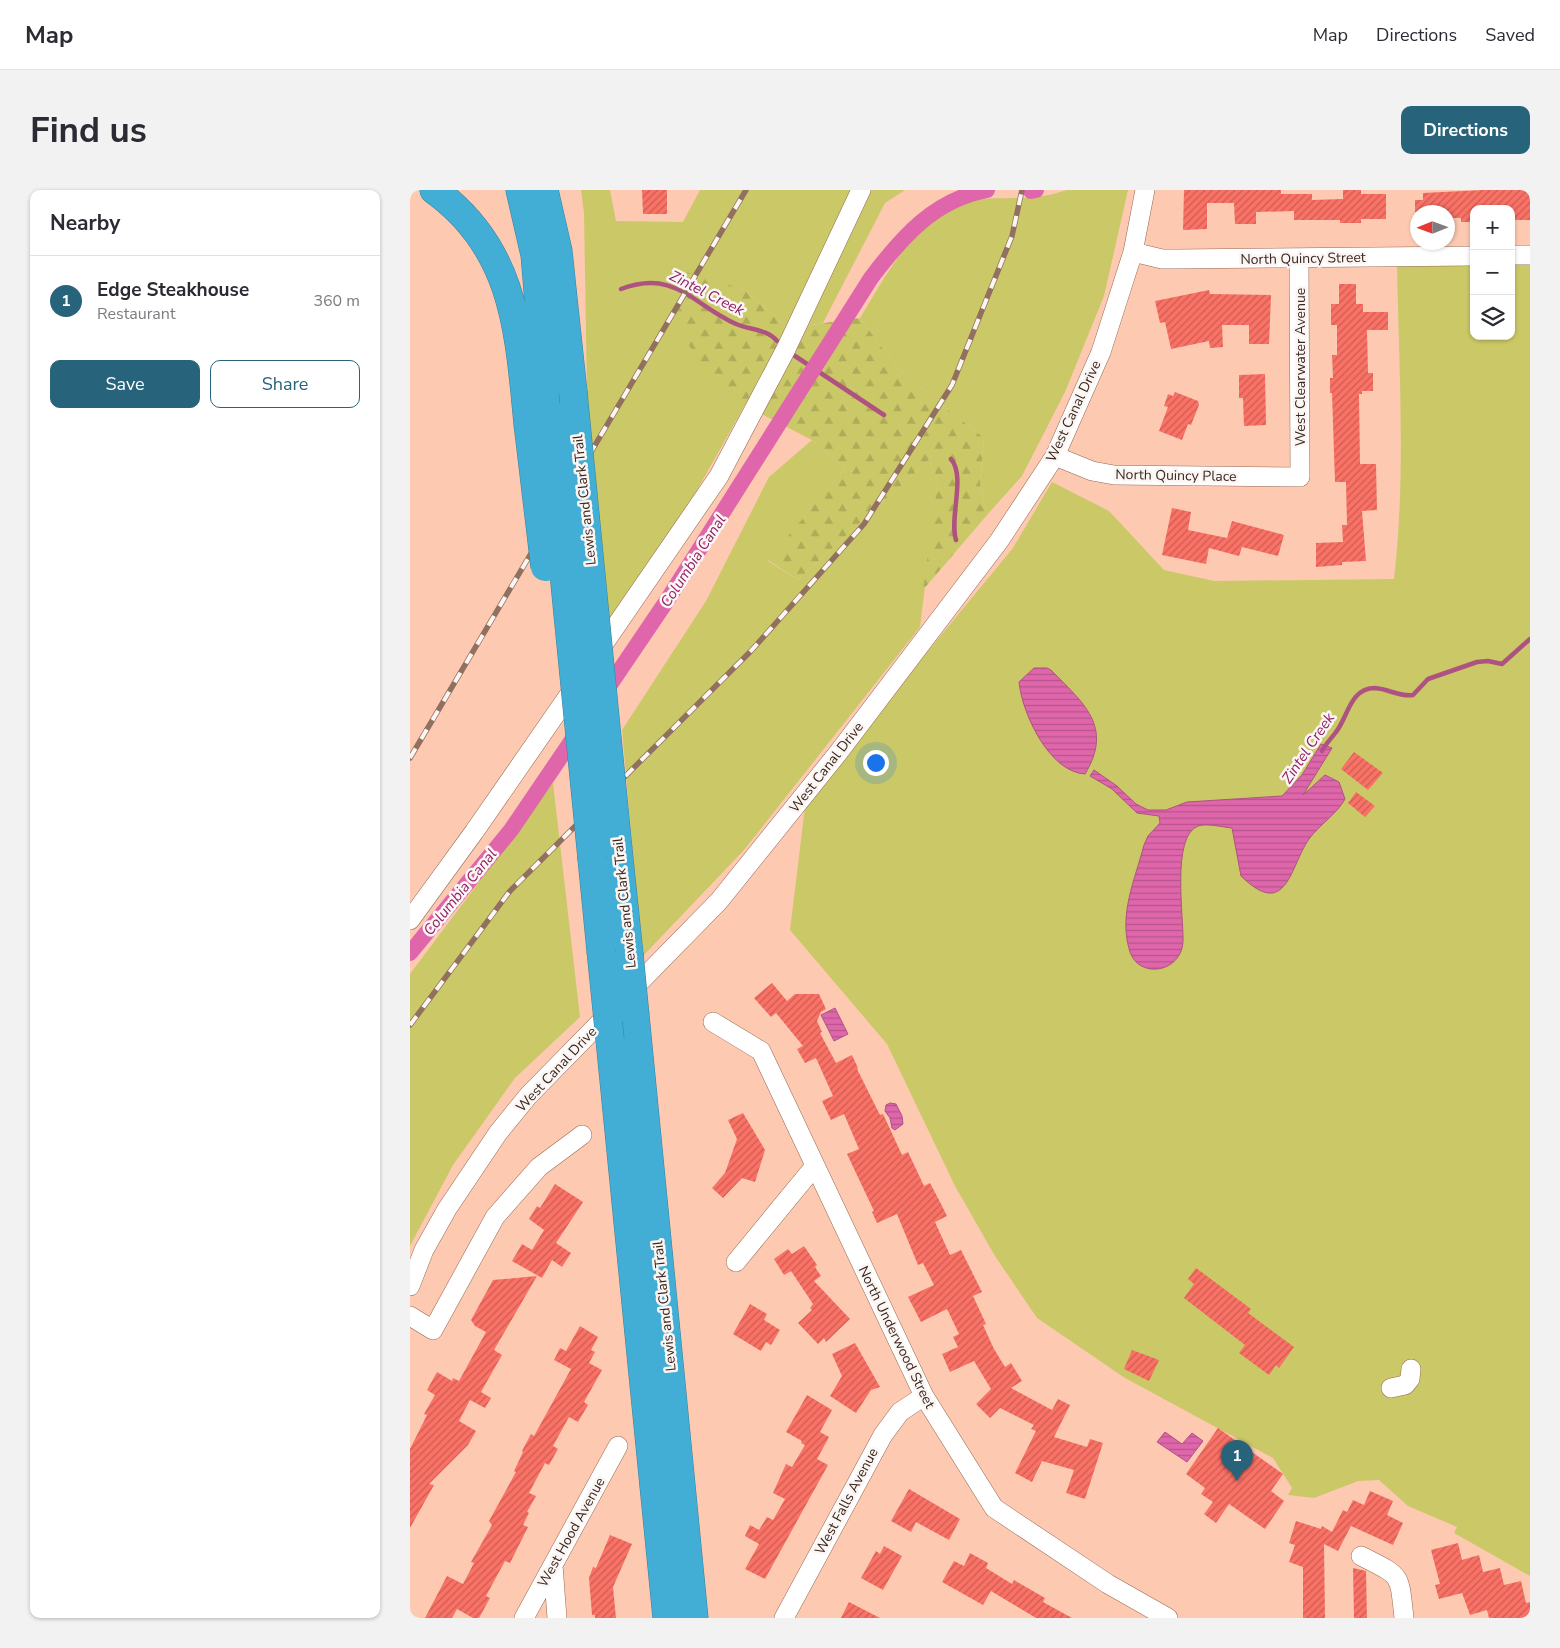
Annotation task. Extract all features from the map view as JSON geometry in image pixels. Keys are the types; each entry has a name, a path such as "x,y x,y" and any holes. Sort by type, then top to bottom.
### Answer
{"highway":[{"path":"434,190 456,209 479,235 494,257 505,281 516,317 538,418"},
{"name":"Lewis and Clark Trail","path":"520,190 535,255 538,418 592,859 666,1618"},
{"name":"Lewis and Clark Trail","path":"544,190 558,251 574,392 694,1618"},
{"path":"563,190 569,220 574,392"}],"street":[{"path":"410,920 474,832 719,476 786,349 861,190"},
{"name":"West Canal Drive","path":"410,1286 424,1250 446,1209 498,1133 528,1096 720,901 838,753 993,548 1055,456 1101,352 1133,252 1145,190"},
{"name":"North Quincy Street","path":"1133,252 1162,259 1470,256"},
{"path":"1515,255 1530,255"},
{"name":"West Clearwater Avenue","path":"1299,258 1300,477"},
{"name":"North Quincy Place","path":"1055,456 1092,471 1114,475 1300,477"},
{"name":"North Underwood Street","path":"713,1022 761,1052 924,1396 994,1508 1108,1584 1168,1618"},
{"path":"410,1316 433,1330 495,1218 539,1167 582,1135"},
{"path":"736,1262 814,1167"},
{"path":"1391,1388 1405,1385 1410,1379 1411,1369"},
{"name":"West Falls Avenue","path":"784,1618 882,1435 900,1412 924,1396"},
{"name":"West Hood Avenue","path":"524,1618 618,1446"},
{"path":"1361,1556 1393,1572 1400,1582 1404,1618"},
{"path":"553,1565 558,1618"}],"green space":[{"path":"581,190 610,190 616,221 683,222 700,190 905,190 885,203 823,323 789,328 743,289 683,272 711,388 745,405 656,563 609,626 587,390 584,213"},
{"path":"1067,190 1128,190 1104,296 1065,392 1022,476 987,515 980,483 984,438 898,369 860,318 881,283 908,245 939,214 957,204 977,199 1044,196"},
{"path":"1515,264 1530,264 1530,1576 1454,1533 1457,1527 1408,1506 1379,1480 1358,1481 1314,1498 1288,1495 1292,1488 1273,1458 1125,1378 1037,1318 995,1256 955,1186 887,1044 790,930 806,799 1013,548 1052,482 1109,511 1164,570 1214,581 1394,579 1398,540 1401,462 1397,266 1470,265 1470,340 1515,340"},
{"path":"683,271 743,289 789,328 860,318 898,369 984,438 980,483 987,515 923,590 938,479 929,460 798,580 768,560 845,468 812,440 711,388 668,304"},
{"path":"812,440 845,468 768,561 798,580 929,460 938,479 920,627 744,850 642,957 622,730 706,601 769,477"},
{"path":"553,783 580,1017 515,1078 453,1165 410,1246 410,974"}],"shaded area":[{"path":"1034,668 1047,668 1051,670 1074,693 1091,716 1096,742 1093,757 1085,774 1072,771 1060,763 1049,752 1032,724 1021,695 1019,682"},
{"path":"1321,744 1332,748 1303,795 1325,775 1339,782 1345,799 1309,839 1285,884 1278,891 1268,893 1256,888 1241,876 1232,828 1210,825 1198,826 1190,833 1184,845 1181,879 1183,942 1181,952 1168,966 1159,969 1150,969 1135,961 1130,952 1127,938 1126,925 1129,898 1144,845 1148,836 1160,823 1159,816 1137,813 1112,789 1090,776 1094,770 1117,786 1136,804 1148,810 1166,810 1187,802 1282,796 1302,775"},
{"path":"835,1008 848,1034 834,1041 821,1015"},
{"path":"890,1103 896,1104 902,1116 903,1124 895,1130 892,1128 890,1118 885,1111 886,1105"},
{"path":"1165,1432 1182,1444 1192,1433 1203,1441 1187,1462 1157,1442"}],"building":[{"path":"642,190 667,190 667,214 643,214"},
{"path":"1184,190 1281,190 1281,194 1312,194 1312,200 1343,199 1343,190 1361,190 1361,194 1386,194 1386,219 1361,219 1361,223 1340,223 1340,220 1294,220 1294,211 1256,212 1256,224 1235,224 1234,203 1207,203 1207,229 1183,230"},
{"path":"1530,190 1530,220 1515,220 1515,205 1470,205 1470,222 1461,222 1461,218 1455,218 1455,205 1415,205 1415,200 1423,200 1423,193"},
{"path":"1339,284 1356,284 1356,304 1363,304 1363,312 1388,312 1388,330 1367,330 1368,373 1373,373 1373,391 1362,391 1362,394 1359,394 1360,464 1376,464 1377,510 1362,511 1366,561 1342,562 1342,565 1316,567 1316,543 1343,542 1342,525 1347,525 1346,482 1335,482 1332,393 1330,393 1330,378 1333,378 1332,355 1337,355 1337,325 1331,325 1331,304 1339,304"},
{"path":"1209,290 1210,294 1271,295 1269,344 1249,344 1249,325 1222,325 1223,347 1210,348 1209,341 1171,349 1165,322 1160,323 1155,301"},
{"path":"1265,374 1266,425 1244,426 1243,398 1239,398 1239,375"},
{"path":"1175,392 1198,401 1199,405 1191,425 1188,424 1182,440 1159,431 1168,407 1164,406 1168,394 1173,396"},
{"path":"1172,508 1191,512 1188,530 1227,538 1232,521 1284,535 1278,556 1242,547 1239,556 1209,548 1206,564 1162,555"},
{"path":"1354,752 1383,773 1368,790 1341,769"},
{"path":"1356,792 1375,806 1365,817 1348,803"},
{"path":"772,983 787,1001 795,994 819,994 826,1009 821,1012 817,1021 822,1032 820,1033 836,1063 852,1055 880,1115 883,1114 902,1155 908,1152 924,1186 930,1183 947,1216 935,1222 950,1255 961,1250 982,1292 973,1296 986,1324 983,1325 1005,1367 1011,1363 1022,1381 1011,1388 1052,1410 1058,1399 1070,1405 1054,1437 1087,1447 1090,1439 1103,1443 1085,1499 1066,1493 1074,1470 1042,1461 1032,1482 1015,1473 1036,1431 1031,1429 1034,1425 1000,1408 990,1418 976,1404 991,1389 974,1361 950,1372 942,1354 958,1347 953,1337 959,1334 947,1309 921,1322 908,1297 934,1285 923,1263 918,1265 897,1214 877,1223 872,1212 874,1211 847,1154 859,1149 844,1114 831,1120 822,1101 833,1096 816,1058 805,1063 797,1049 803,1046 776,1013 771,1017 754,998"},
{"path":"743,1113 765,1150 755,1182 742,1178 723,1198 712,1188 725,1173 737,1139 728,1120"},
{"path":"555,1184 583,1202 556,1243 571,1253 562,1267 552,1260 542,1278 512,1261 522,1244 532,1250 544,1230 529,1219 537,1206 540,1208"},
{"path":"804,1246 817,1265 815,1267 821,1276 814,1281 850,1319 826,1342 824,1338 818,1344 798,1323 812,1310 810,1308 813,1304 791,1271 784,1275 774,1259 788,1249 792,1254"},
{"path":"1196,1268 1251,1309 1248,1313 1294,1347 1279,1368 1276,1365 1269,1375 1239,1353 1245,1345 1184,1298 1194,1284 1188,1279"},
{"path":"537,1276 494,1350 502,1355 481,1392 491,1398 485,1408 470,1400 459,1421 476,1431 468,1445 429,1484 434,1485 410,1528 410,1449 427,1415 424,1414 435,1395 427,1390 437,1372 452,1381 453,1378 459,1381 486,1332 475,1326 471,1320 493,1280"},
{"path":"750,1304 767,1314 764,1320 780,1330 771,1345 766,1342 761,1351 733,1334"},
{"path":"580,1326 598,1337 591,1350 595,1352 589,1363 602,1370 584,1402 588,1405 578,1422 569,1417 553,1446 558,1449 549,1465 545,1463 529,1493 536,1496 527,1512 529,1513 523,1525 528,1527 510,1563 505,1561 486,1596 490,1598 479,1618 473,1618 457,1609 452,1618 425,1618 447,1576 463,1584 474,1563 471,1562 492,1525 489,1521 516,1472 514,1471 522,1451 531,1434 534,1436 571,1369 554,1360 560,1348 566,1351"},
{"path":"855,1343 880,1387 871,1390 856,1413 830,1396 842,1376 832,1354"},
{"path":"1132,1350 1159,1360 1149,1381 1124,1369"},
{"path":"807,1395 832,1410 820,1432 829,1437 817,1459 828,1465 765,1579 745,1569 759,1544 745,1536 750,1525 759,1530 767,1517 773,1520 785,1499 773,1493 786,1464 792,1467 805,1445 801,1443 802,1441 786,1432"},
{"path":"1218,1428 1283,1474 1271,1491 1284,1501 1265,1529 1229,1504 1216,1523 1204,1514 1213,1502 1201,1494 1205,1488 1186,1474"},
{"path":"909,1489 960,1519 949,1540 916,1522 911,1532 891,1521"},
{"path":"1370,1491 1393,1501 1387,1515 1403,1523 1393,1545 1351,1526 1338,1551 1324,1544 1325,1618 1303,1618 1303,1567 1289,1562 1295,1545 1289,1543 1296,1521 1321,1529 1322,1526 1332,1532 1343,1510 1347,1512 1353,1500 1364,1505"},
{"path":"610,1535 632,1544 613,1587 616,1618 595,1618 595,1615 592,1615 589,1578 593,1567 596,1568"},
{"path":"1458,1543 1462,1560 1479,1555 1483,1572 1500,1568 1504,1585 1521,1581 1526,1603 1530,1602 1530,1618 1489,1618 1487,1610 1470,1615 1462,1593 1439,1599 1435,1585 1440,1584 1431,1550"},
{"path":"884,1546 902,1556 883,1590 861,1578 876,1551 880,1554"},
{"path":"970,1553 988,1563 986,1568 1012,1584 1014,1580 1045,1598 1043,1602 1072,1618 1036,1618 991,1591 983,1605 942,1582 954,1561 964,1566"},
{"path":"1353,1568 1366,1571 1367,1618 1354,1618"},
{"path":"849,1602 880,1618 841,1618"}],"waterway":[{"name":"Columbia Canal","path":"603,695 666,602 871,278 907,235 935,211 968,195 987,190"},
{"name":"Columbia Canal","path":"1031,191 1036,190"},
{"name":"Zintel Creek","path":"621,289 640,284 656,283 670,286 736,324 768,334 777,341"},
{"name":"Zintel Creek","path":"789,352 884,415"},
{"name":"Zintel Creek","path":"951,459 957,476 954,520 956,540"},
{"name":"Zintel Creek","path":"1322,751 1340,726 1355,698 1367,689 1375,688 1403,695 1413,695 1428,679 1477,662 1488,661 1502,664 1530,639"},
{"name":"Columbia Canal","path":"410,953 511,830 579,730"}],"railway":[{"path":"410,758 746,190"},
{"path":"410,1025 510,891 750,652 864,524 952,385 1012,236 1022,190"}],"place":[{"name":"Edge Steakhouse","path":"1237,1481"}]}
